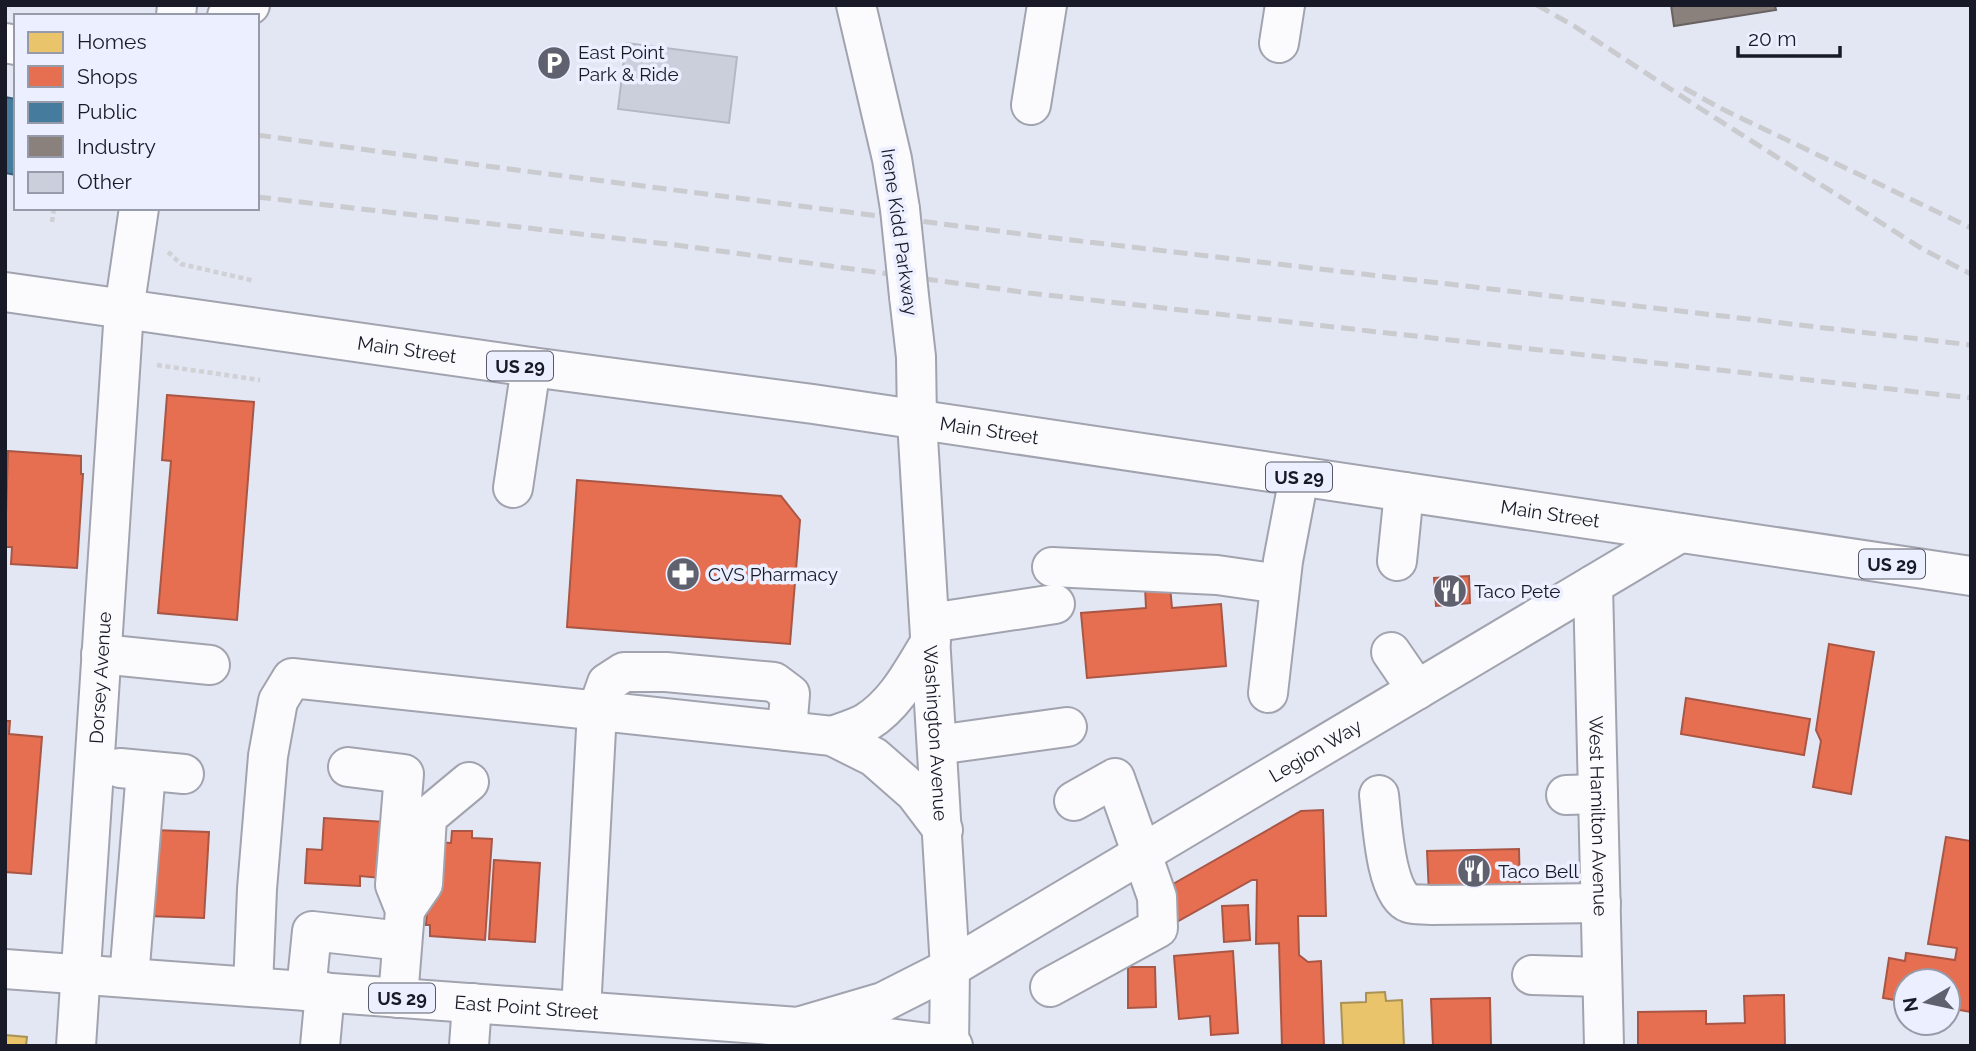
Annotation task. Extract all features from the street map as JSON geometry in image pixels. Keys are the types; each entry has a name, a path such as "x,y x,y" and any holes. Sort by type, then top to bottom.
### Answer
{"main road":[{"path":"231,14 250,5"},
{"name":"Irene Kidd Parkway","path":"856,5 892,159 900,209 916,357 917,421"},
{"path":"1031,104 1047,6 1041,5"},
{"path":"1279,43 1285,5"},
{"name":"Dorsey Avenue","path":"76,1046 94,766 85,716 124,310 139,210"},
{"name":"Main Street","path":"5,292 813,404 1971,576"},
{"path":"513,488 531,367"},
{"name":"Washington Avenue","path":"917,421 943,830 950,968 950,1045"},
{"path":"1268,693 1280,584 1299,477"},
{"path":"1397,561 1404,492"},
{"name":"Legion Way","path":"950,968 1680,533"},
{"path":"1052,566 1217,575 1280,584"},
{"name":"West Hamilton Avenue","path":"1593,585 1582,794 1601,902 1604,1046"},
{"path":"832,736 866,723 903,688 930,632 1055,604"},
{"path":"94,642 210,665"},
{"path":"1391,652 1417,690"},
{"path":"580,1011 597,711 607,682 624,672 666,672 774,682 790,694 787,731 832,736 874,757 915,793 943,830"},
{"path":"253,987 257,889 268,757 278,701 292,678 597,711"},
{"path":"937,744 1067,727"},
{"path":"94,766 184,774"},
{"path":"348,767 404,774 395,885 403,925 398,998"},
{"path":"129,978 146,771"},
{"path":"1050,987 1158,928 1157,897 1115,778 1074,801"},
{"path":"403,925 423,884 427,817 469,782"},
{"path":"1379,795 1389,872 1396,893 1408,903 1431,905 1601,902"},
{"path":"320,1046 312,930 403,925"},
{"name":"East Point Street","path":"797,1037 883,1002 950,968"},
{"name":"East Point Street","path":"5,969 580,1011 705,1033 950,1045"},
{"path":"1532,975 1602,977"},
{"path":"469,1046 472,1003"}],"path":[{"path":"52,222 54,210"},
{"path":"166,250 181,264 255,281"}],"building: Homes":[{"path":"1385,992 1386,1001 1402,1000 1404,1046 1343,1046 1341,1003 1366,1002 1366,993"},
{"path":"5,1035 27,1037 26,1046 5,1046"}],"building: Shops":[{"path":"167,395 254,402 237,620 158,613 171,461 162,460"},
{"path":"8,451 81,456 83,474 77,568 11,564 12,547 5,547"},
{"name":"CVS Pharmacy","path":"577,480 781,496 800,520 790,644 567,627"},
{"path":"1469,576 1470,603 1436,606 1434,578"},
{"path":"1170,586 1172,608 1221,604 1226,666 1087,678 1081,613 1146,608 1145,587"},
{"path":"1829,644 1874,652 1851,794 1813,787 1821,741 1816,730"},
{"path":"1686,698 1810,719 1804,755 1681,734"},
{"path":"5,721 10,721 9,734 42,737 31,874 5,872"},
{"path":"1323,810 1326,916 1298,916 1299,955 1308,962 1321,961 1324,1046 1282,1046 1279,943 1256,944 1257,880 1252,880 1173,924 1173,884 1301,811"},
{"path":"324,818 385,822 381,878 360,876 360,886 305,883 307,849 322,850"},
{"path":"153,830 209,832 204,918 148,916"},
{"path":"452,831 472,831 472,838 492,839 485,940 430,936 430,925 426,925 430,869 438,842 451,843"},
{"path":"1946,837 1971,841 1971,1012 1962,1010 1962,967 1892,967 1892,1000 1883,998 1889,958 1905,961 1906,953 1955,960 1957,948 1928,944"},
{"name":"Taco Bell","path":"1519,849 1520,891 1429,894 1427,851"},
{"path":"494,860 540,863 535,942 489,939"},
{"path":"1248,905 1250,940 1224,942 1222,906"},
{"path":"1233,951 1238,1033 1211,1035 1210,1016 1179,1019 1174,956"},
{"path":"1128,967 1155,967 1156,1007 1128,1008"},
{"path":"1784,995 1785,1046 1638,1046 1638,1012 1706,1011 1706,1024 1745,1023 1744,996"},
{"path":"1490,998 1491,1046 1433,1046 1431,999"}],"building: Public":[{"path":"5,97 14,99 14,175 5,173"}],"building: Industry":[{"path":"1671,5 1775,5 1776,10 1674,26"}],"building: Other":[{"path":"626,43 737,57 729,123 618,109"}],"railway":[{"path":"1537,5 1924,250 1971,274"},
{"path":"1684,88 1720,108 1971,228"},
{"path":"259,135 1037,236 1971,345"},
{"path":"259,197 676,245 1029,293 1971,398"}],"place":[{"name":"East Point Park & Ride","path":"554,63"},
{"name":"CVS Pharmacy","path":"683,574"},
{"name":"Taco Pete","path":"1450,591"},
{"name":"Taco Bell","path":"1474,871"}]}
